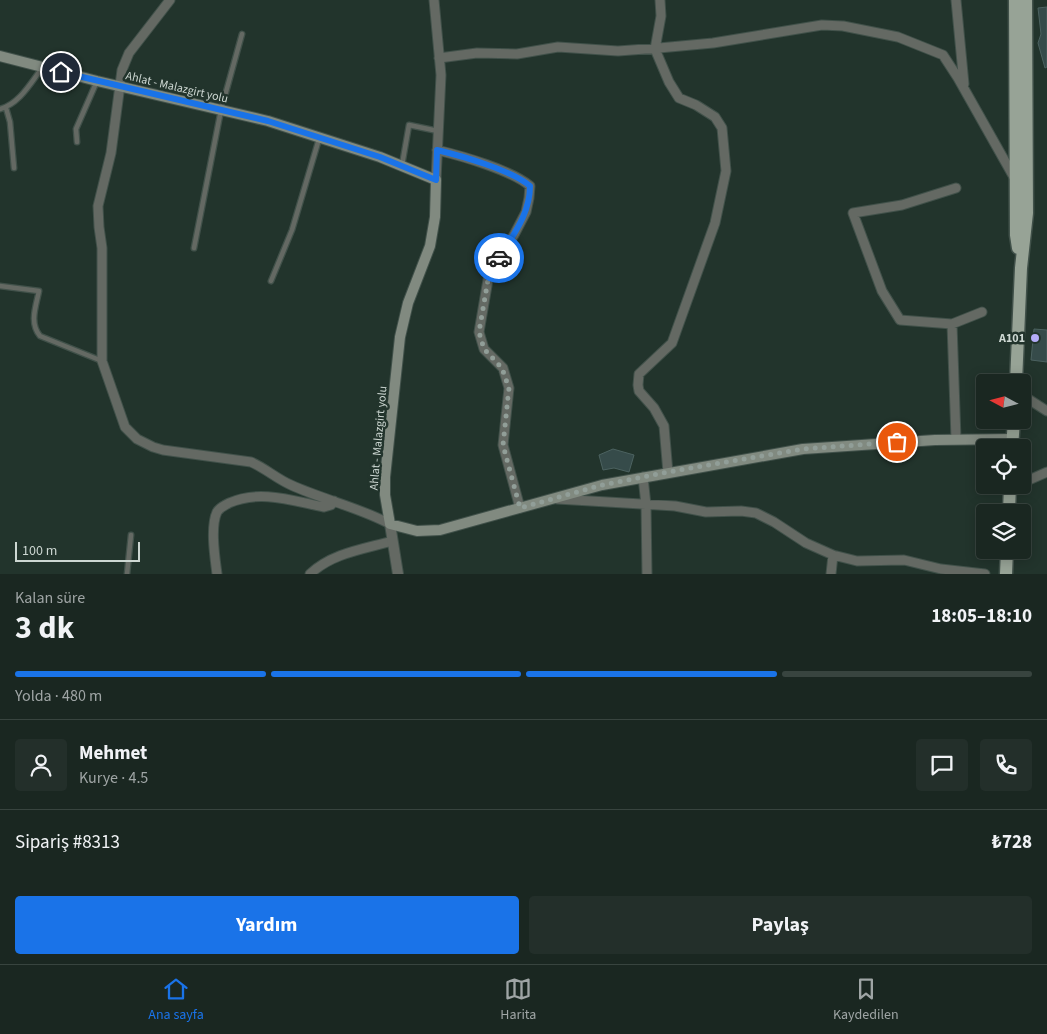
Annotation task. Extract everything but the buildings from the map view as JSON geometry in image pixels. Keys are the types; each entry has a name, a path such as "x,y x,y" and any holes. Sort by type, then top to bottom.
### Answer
{"main road":[{"path":"1015,0 1022,184"},
{"path":"1016,374 1021,268 1016,235 1022,184 1026,0"},
{"name":"Ahlat - Malazgirt yolu","path":"0,56 268,121 402,166 436,180 435,218 430,246 408,302 400,338 385,477 385,495 390,524"},
{"path":"390,524 430,532 602,485 803,449 956,439 976,441"},
{"path":"1006,574 1007,559"}],"street":[{"path":"170,0 125,60 118,86 111,153 98,206 102,248 102,361 126,427 146,444 163,450 250,462 292,486 372,514 390,524 398,574"},
{"path":"434,0 441,75 436,180"},
{"path":"660,0 661,16 655,49 668,82 678,98 696,105 715,117 722,128 726,172 715,223 672,343 639,374 639,391 654,408 664,426 668,472"},
{"path":"956,0 965,90"},
{"path":"439,58 477,53 517,54 558,47 618,51 655,49 713,44 822,24 843,26 898,38 942,55 1022,184"},
{"path":"437,150 521,178 530,186 530,198 526,212 489,274 479,332 484,349 502,368 509,388 503,445 520,508"},
{"path":"956,188 902,205 853,213 882,291 900,320 952,324 982,312"},
{"path":"952,324 956,439"},
{"path":"1031,401 1047,411"},
{"path":"1031,479 1047,472"},
{"path":"643,477 646,505 647,574"},
{"path":"217,574 214,538 215,519 216,514 222,507 251,496 280,498 324,507 331,504 334,500"},
{"path":"550,499 675,506 706,512 742,511 756,513 774,522 806,543 833,555 857,561 904,560 941,569 985,574"},
{"path":"310,574 322,564 334,558 392,541"},
{"path":"831,574 833,555"}],"lane":[{"path":"194,248 220,110 242,34"},
{"path":"0,110 18,99 43,67"},
{"path":"77,142 76,129 97,81"},
{"path":"6,108 10,122 14,168"},
{"path":"402,166 409,125 438,131"},
{"path":"271,281 292,230 319,137"},
{"path":"0,286 39,291 34,327 40,336 102,361"},
{"path":"127,574 131,534"}],"way so far":[{"path":"499,258 489,274 480,317 479,332 484,349 502,368 509,388 503,445 520,508 602,485 668,472 803,449 897,442"}],"place":[{"name":"A101","path":"1035,338"}],"route":[{"path":"61,72 268,121 380,157 436,180 437,150 521,178 530,186 530,198 526,212 499,258"}]}
